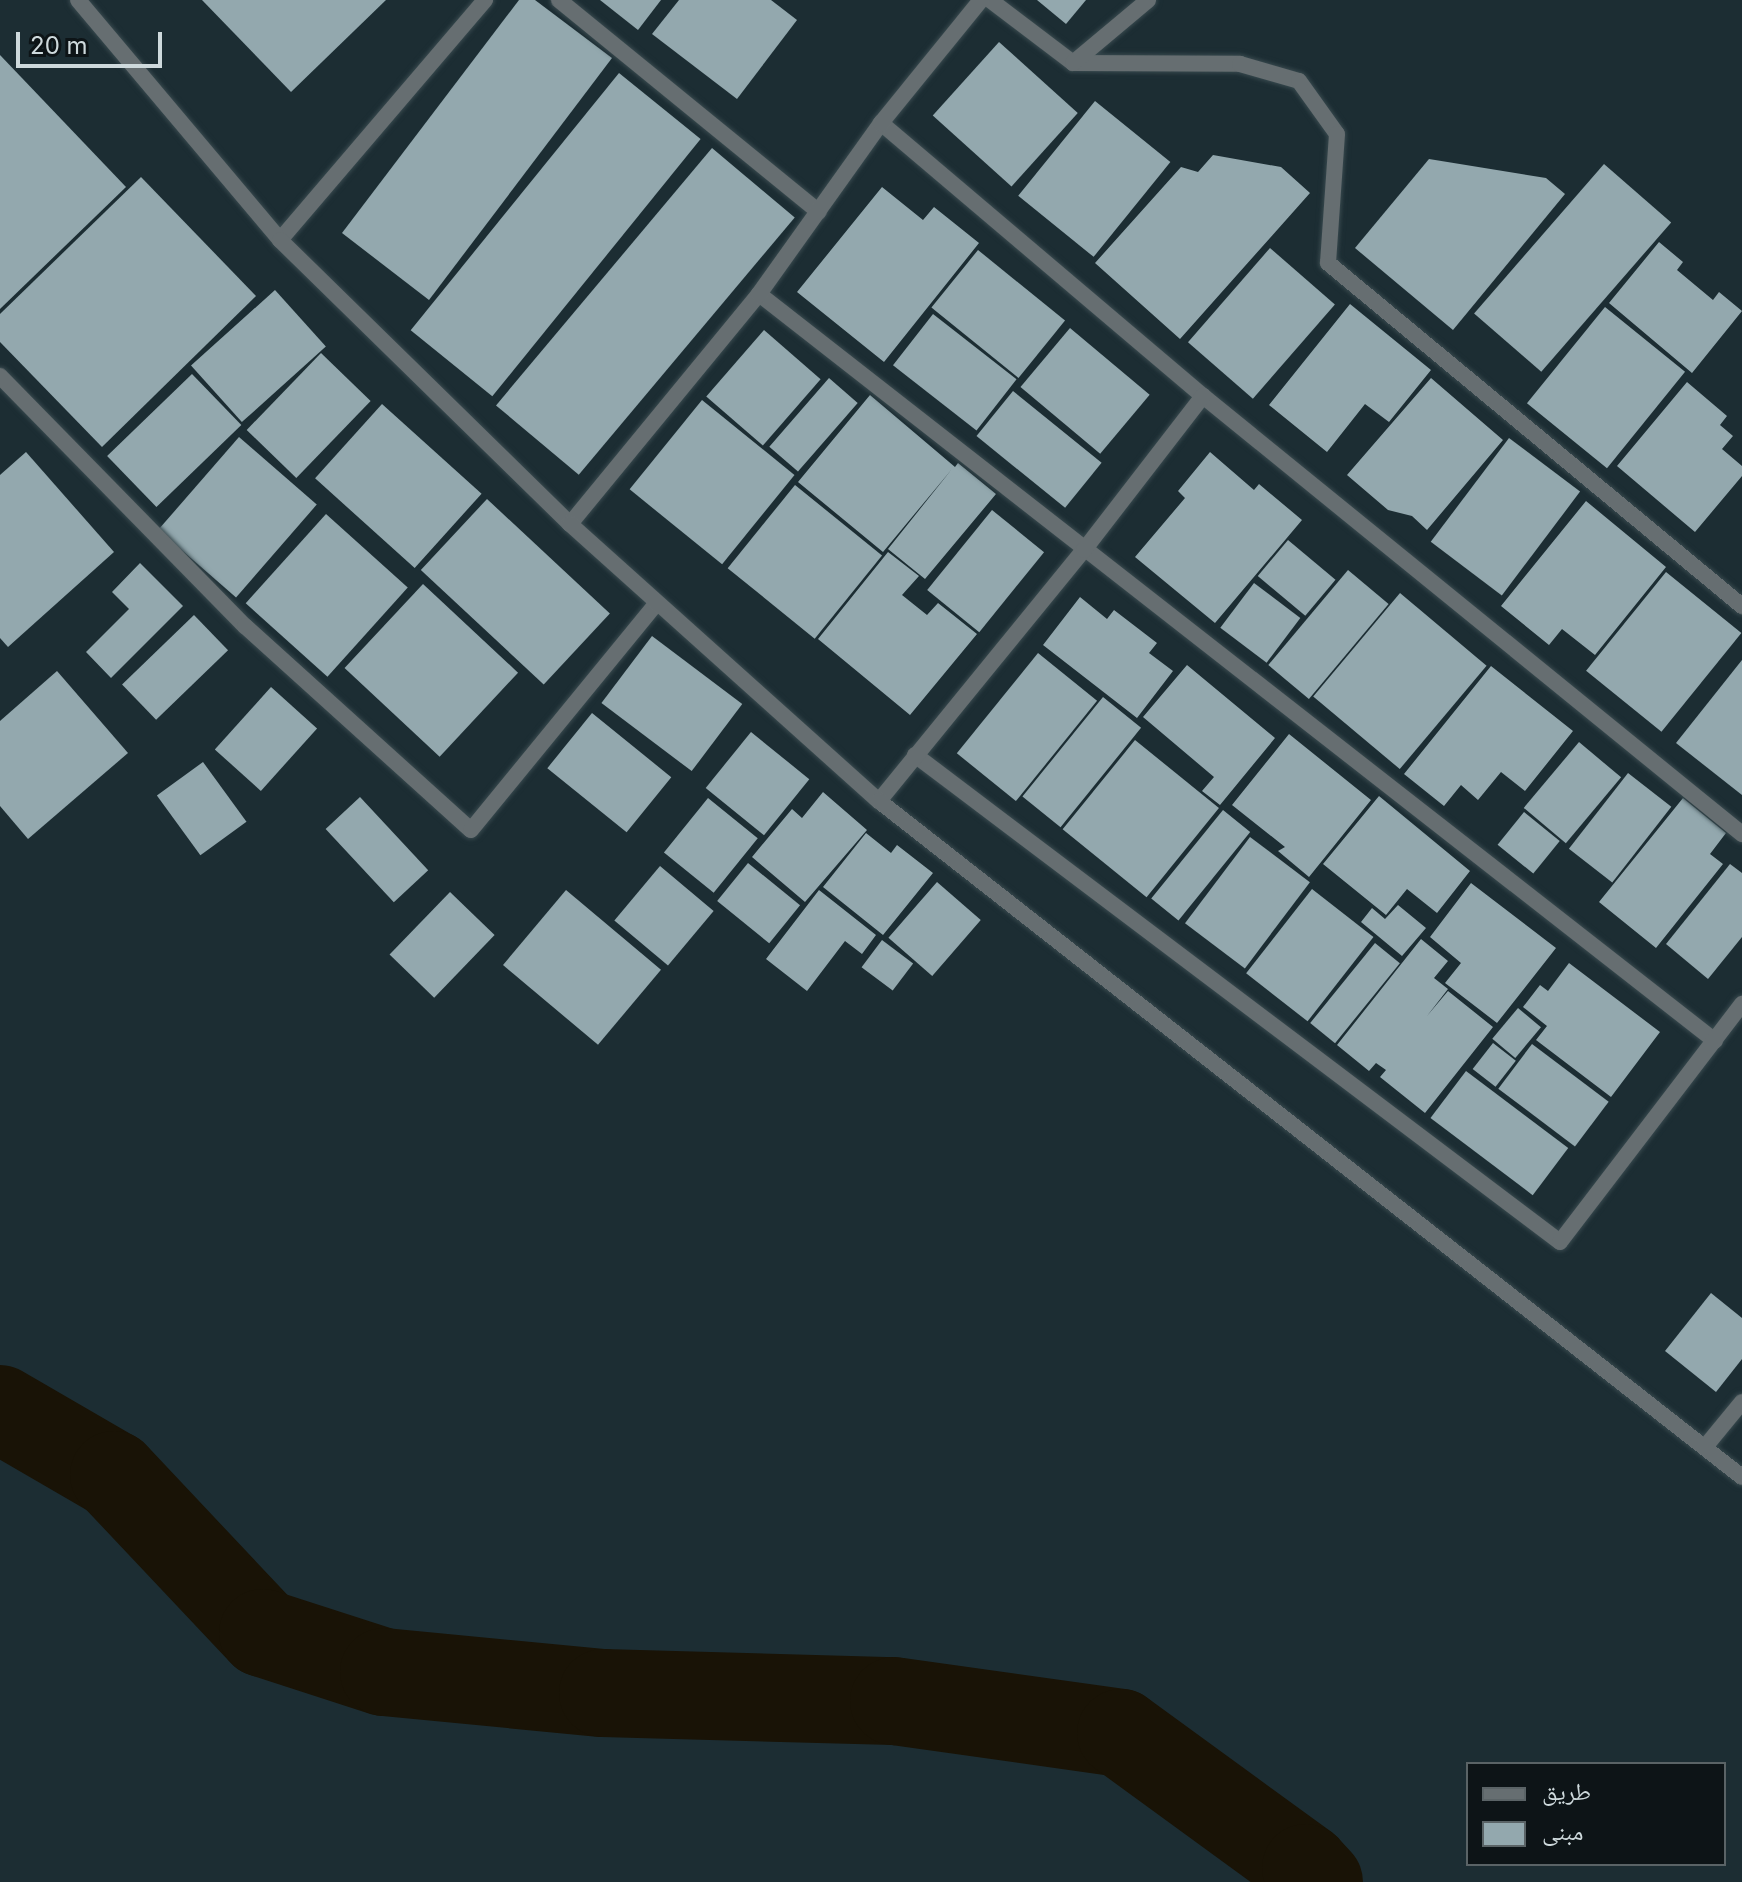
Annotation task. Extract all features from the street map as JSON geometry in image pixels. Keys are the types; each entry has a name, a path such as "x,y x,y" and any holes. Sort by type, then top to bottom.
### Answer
{"street":[{"path":"78,0 280,240 570,524 879,801 1742,1477"},
{"path":"280,240 485,0"},
{"path":"559,0 819,212"},
{"path":"570,524 759,294 881,123 981,0"},
{"path":"990,0 1073,63 1240,64 1299,81 1337,134 1328,263 1742,606"},
{"path":"1073,63 1148,0"},
{"path":"881,123 1203,396 1742,834"},
{"path":"759,294 1715,1041"},
{"path":"0,376 245,626 471,830 657,603"},
{"path":"879,801 1084,550 1203,396"},
{"path":"915,755 1560,1242 1742,1004"},
{"path":"1705,1447 1742,1402"}],"building":[{"path":"202,0 386,0 291,92"},
{"path":"519,0 535,0 612,58 429,300 342,233"},
{"path":"600,0 661,0 638,30"},
{"path":"679,0 771,0 797,20 737,99 652,34"},
{"path":"1037,0 1086,0 1066,24"},
{"path":"999,42 1078,113 1012,186 933,116"},
{"path":"0,55 126,187 0,309"},
{"path":"619,73 701,139 492,396 411,330"},
{"path":"1095,101 1170,162 1094,257 1018,196"},
{"path":"712,148 795,217 579,475 496,405"},
{"path":"1213,155 1281,167 1310,193 1180,339 1095,263 1181,167 1198,172"},
{"path":"1429,159 1546,178 1565,194 1453,330 1355,248"},
{"path":"1604,164 1671,222 1541,372 1474,313"},
{"path":"141,177 256,296 102,447 0,342 0,314"},
{"path":"882,187 923,220 934,207 979,243 884,362 797,292"},
{"path":"1659,242 1683,262 1677,270 1713,300 1719,292 1742,311 1692,373 1609,303"},
{"path":"1270,248 1335,304 1253,399 1188,342"},
{"path":"978,250 1065,320 1018,378 931,308"},
{"path":"275,290 326,346 242,422 191,366"},
{"path":"1350,304 1431,370 1389,422 1365,404 1327,452 1269,405"},
{"path":"1605,307 1685,372 1607,468 1527,403"},
{"path":"933,314 1017,379 977,430 893,365"},
{"path":"1070,328 1150,395 1100,454 1021,387"},
{"path":"764,330 821,379 763,446 706,396"},
{"path":"321,353 371,401 296,478 247,430"},
{"path":"192,374 241,425 156,507 107,456"},
{"path":"829,378 858,403 798,472 769,447"},
{"path":"1431,378 1503,440 1427,530 1412,516 1388,510 1347,475"},
{"path":"1687,382 1727,416 1720,425 1733,436 1722,449 1742,466 1742,476 1695,532 1617,466"},
{"path":"1013,391 1102,463 1065,508 976,436"},
{"path":"870,395 955,467 958,463 996,494 925,579 888,549 952,469 883,552 798,482"},
{"path":"702,400 794,475 722,564 630,489"},
{"path":"382,404 482,494 415,568 315,478"},
{"path":"239,437 317,505 236,597 158,530"},
{"path":"1509,438 1580,492 1502,595 1431,542"},
{"path":"26,452 114,552 8,647 0,638 0,475"},
{"path":"1210,452 1254,490 1259,484 1302,520 1215,623 1135,557 1185,498 1178,491"},
{"path":"795,485 882,555 815,639 728,568"},
{"path":"487,499 610,614 544,685 421,570"},
{"path":"1586,501 1666,567 1595,655 1562,629 1549,645 1501,606"},
{"path":"992,510 1044,552 979,632 927,590"},
{"path":"326,514 408,588 327,677 246,603"},
{"path":"1288,540 1335,580 1305,616 1258,576"},
{"path":"888,552 919,576 902,595 927,615 938,603 977,634 910,715 818,639"},
{"path":"140,563 183,606 111,678 86,652 129,609 112,592"},
{"path":"1348,570 1389,604 1309,699 1268,665"},
{"path":"1666,572 1741,633 1661,732 1586,671"},
{"path":"1254,583 1300,618 1267,663 1220,628"},
{"path":"423,584 518,673 440,757 345,668"},
{"path":"1400,593 1487,666 1400,769 1313,696"},
{"path":"1080,597 1107,619 1114,610 1157,643 1149,653 1173,671 1137,718 1043,645"},
{"path":"194,615 228,650 156,720 122,684"},
{"path":"652,636 742,704 692,771 601,703"},
{"path":"1038,653 1097,701 1016,801 957,753"},
{"path":"1742,660 1742,795 1676,743"},
{"path":"1187,665 1275,738 1220,805 1202,791 1214,777 1143,717"},
{"path":"1491,666 1573,731 1525,791 1501,772 1478,800 1461,785 1444,806 1404,774"},
{"path":"57,671 128,753 28,839 0,806 0,721"},
{"path":"271,687 317,728 261,791 215,749"},
{"path":"1103,697 1141,728 1061,827 1022,796"},
{"path":"592,713 671,777 627,832 547,768"},
{"path":"751,732 809,779 764,835 706,788"},
{"path":"1289,734 1371,800 1309,877 1278,851 1285,847 1232,805"},
{"path":"1135,740 1219,808 1147,897 1063,829"},
{"path":"1579,742 1621,777 1566,843 1524,808"},
{"path":"203,762 246,822 200,855 157,796"},
{"path":"1628,773 1671,807 1612,883 1569,849"},
{"path":"823,792 867,830 805,902 752,857 792,809 802,818"},
{"path":"1379,796 1470,871 1437,913 1407,889 1386,915 1323,864"},
{"path":"360,797 428,870 394,902 326,829"},
{"path":"708,798 758,838 714,893 664,852"},
{"path":"1683,798 1726,833 1710,854 1723,864 1656,948 1599,902"},
{"path":"1223,810 1250,832 1178,921 1151,899"},
{"path":"1524,812 1560,841 1533,874 1498,845"},
{"path":"866,833 891,853 897,845 933,873 883,935 823,887"},
{"path":"1250,837 1310,882 1245,968 1185,923"},
{"path":"748,863 800,905 769,943 717,901"},
{"path":"1730,864 1742,873 1742,937 1708,979 1666,944"},
{"path":"660,866 714,911 668,965 614,920"},
{"path":"937,882 981,920 932,976 888,938"},
{"path":"1471,883 1556,948 1497,1023 1445,983 1461,963 1430,937"},
{"path":"1312,889 1373,937 1308,1021 1246,973"},
{"path":"566,890 661,970 598,1045 503,965"},
{"path":"819,890 876,935 862,954 845,941 807,991 766,959"},
{"path":"450,892 495,935 434,998 390,955"},
{"path":"1398,905 1426,928 1402,956 1361,922 1372,908 1385,919"},
{"path":"1421,939 1448,961 1434,978 1448,989 1427,1016 1448,991 1493,1027 1425,1113 1380,1077 1386,1070 1376,1063 1369,1071 1337,1045"},
{"path":"882,940 913,963 893,991 862,967"},
{"path":"1375,943 1400,963 1335,1043 1310,1023"},
{"path":"1569,963 1660,1032 1611,1097 1536,1040 1547,1026 1523,1007 1540,985 1548,991"},
{"path":"1518,1008 1541,1027 1515,1058 1492,1039"},
{"path":"1493,1043 1516,1061 1496,1087 1473,1069"},
{"path":"1532,1044 1609,1102 1575,1146 1498,1089"},
{"path":"1466,1071 1568,1148 1533,1195 1430,1118"},
{"path":"1711,1293 1742,1318 1742,1359 1716,1392 1665,1351"}],"waterway":[{"path":"0,1409 114,1475 263,1633 384,1672 603,1693 894,1701 1121,1733 1306,1868 1319,1882"}]}
